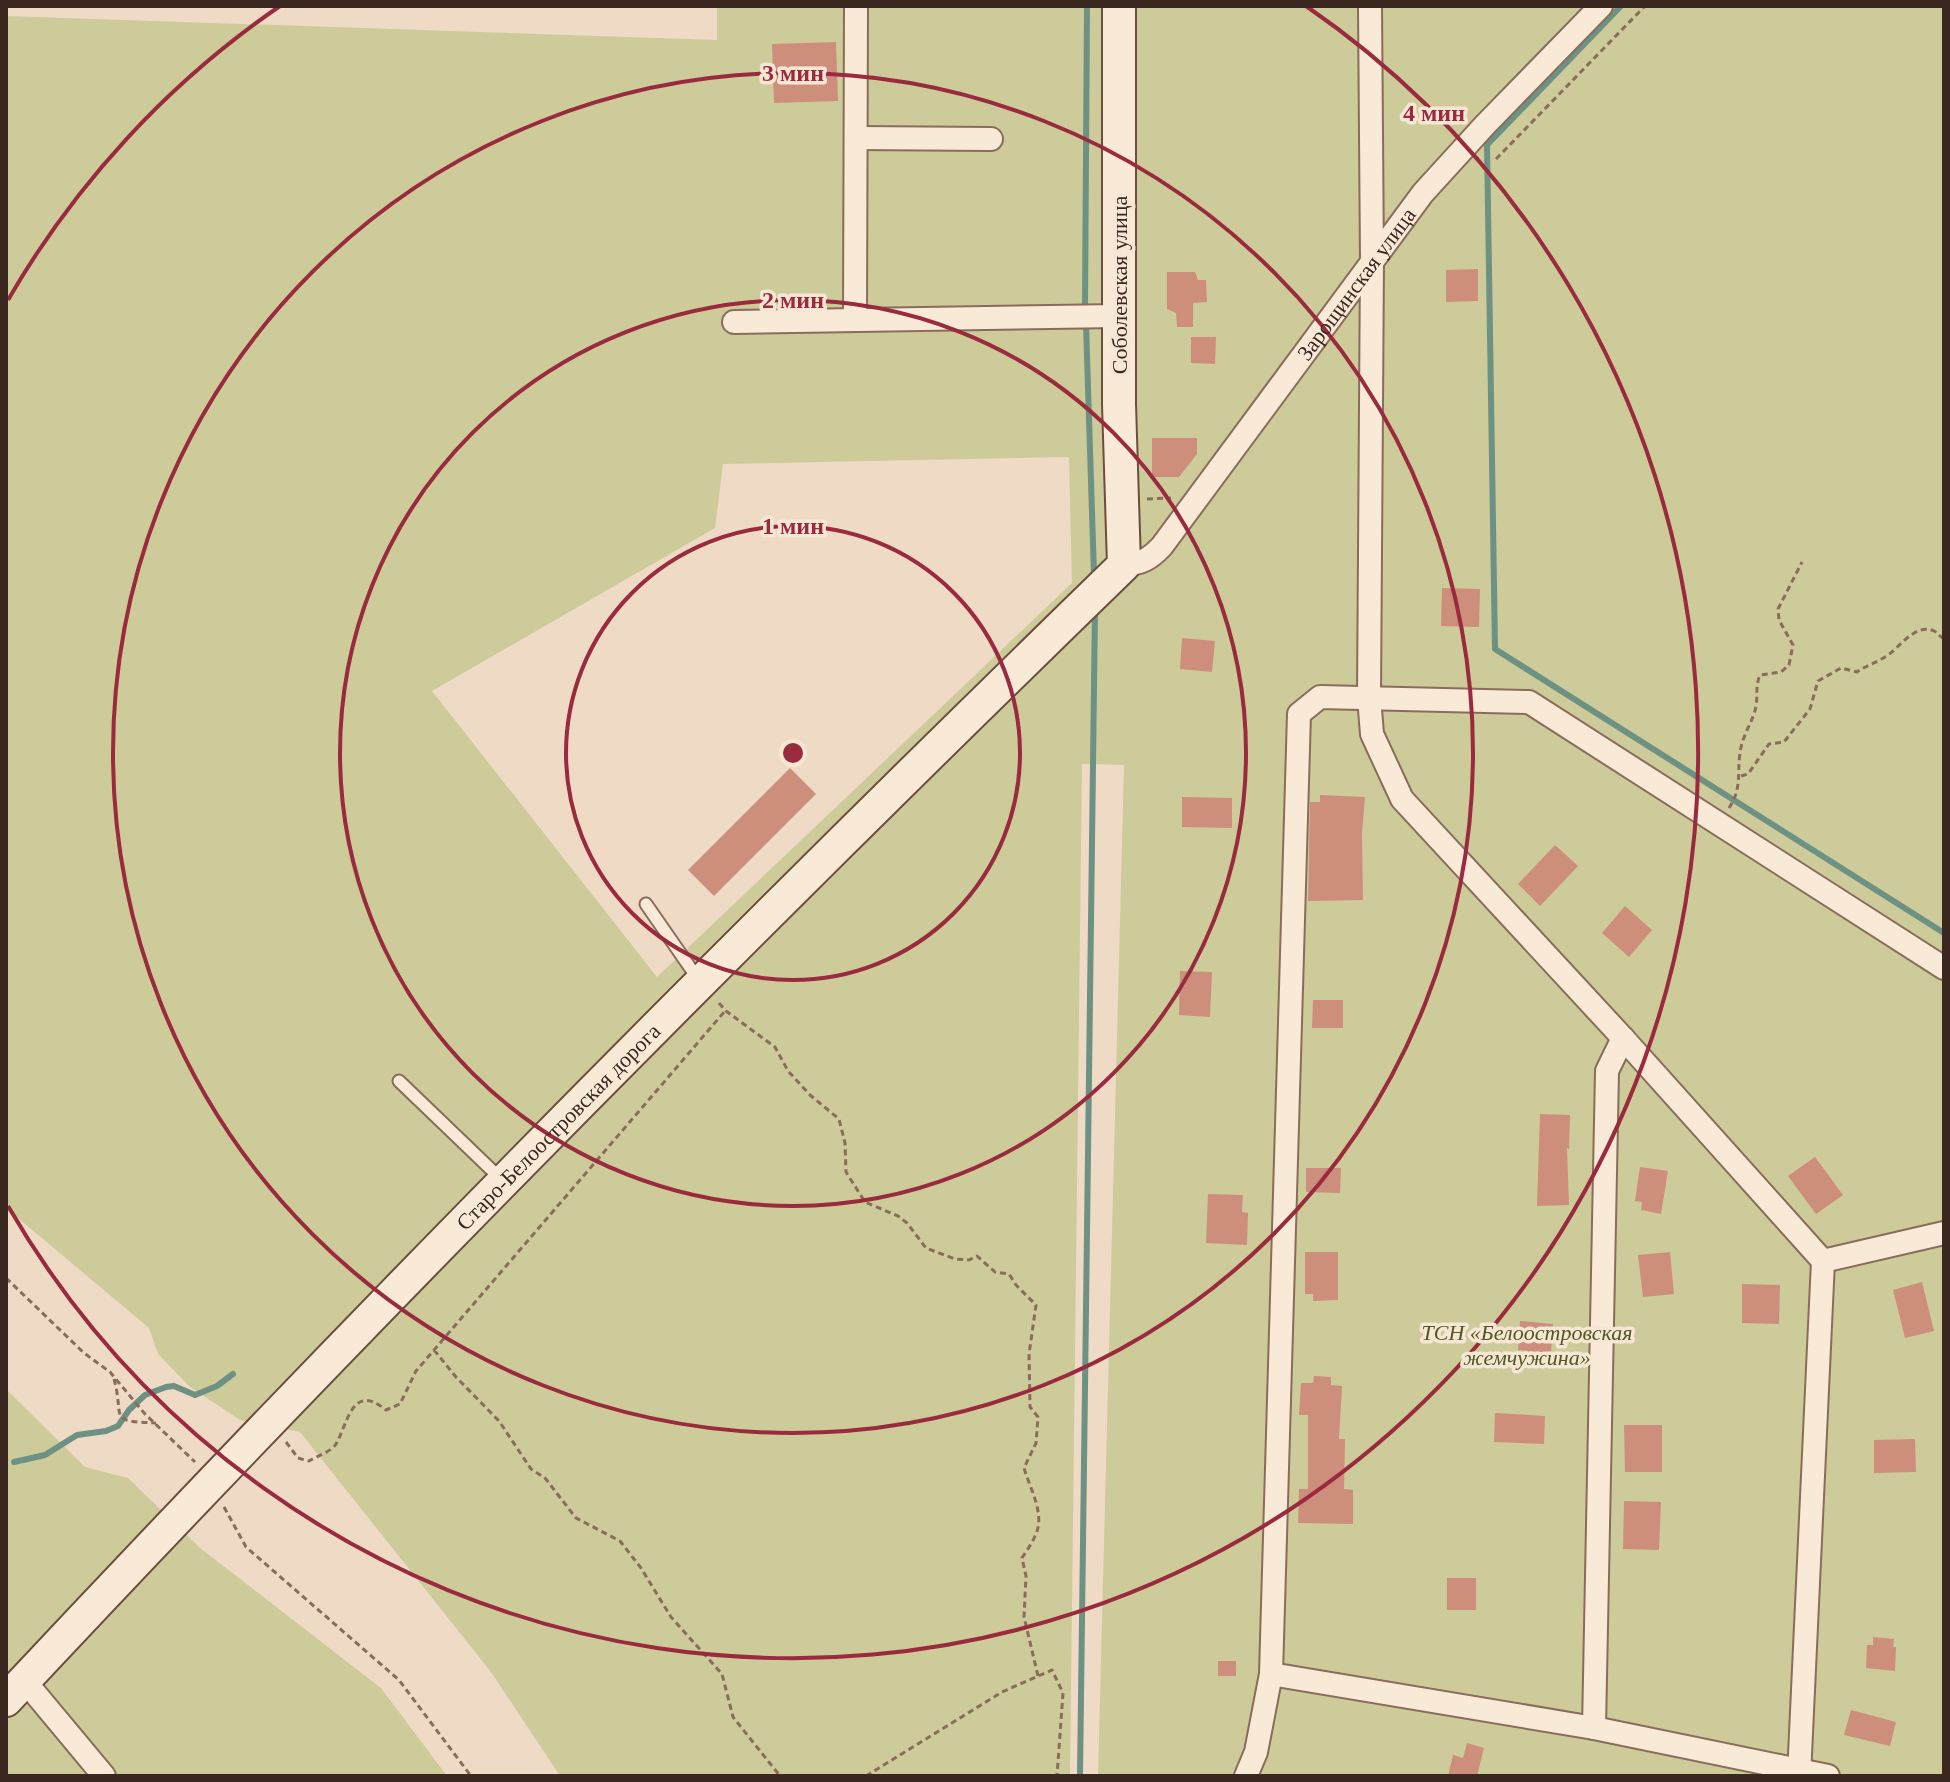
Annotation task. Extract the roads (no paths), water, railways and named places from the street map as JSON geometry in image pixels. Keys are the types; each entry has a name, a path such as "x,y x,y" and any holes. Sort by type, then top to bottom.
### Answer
{"street":[{"path":"855,319 856,6"},
{"name":"Соболевская улица","path":"1119,6 1118,316 1124,565"},
{"path":"1370,6 1369,697 1372,734 1402,799 1823,1261 1800,1773"},
{"name":"Зарощинская улица","path":"1124,565 1140,563 1152,557 1162,546 1433,182 1601,6"},
{"path":"856,138 991,139"},
{"path":"734,322 1118,316"},
{"name":"Старо-Белоостровская дорога","path":"15,1690 215,1478 700,982 1124,565"},
{"path":"1246,1776 1256,1752 1271,1674 1299,714 1320,697 1529,702 1944,968"},
{"path":"1594,1728 1607,1071 1623,1038"},
{"path":"1823,1261 1944,1233"},
{"path":"1271,1674 1594,1728 1800,1773 1828,1776"},
{"path":"15,1690 104,1776"}],"lane":[{"path":"646,904 700,982"},
{"path":"399,1081 505,1182"}],"waterway":[{"path":"1085,306 1087,6"},
{"path":"1621,6 1487,145 1495,649 1944,933"},
{"path":"1086,324 1094,575"},
{"path":"1080,1776 1095,609"},
{"path":"14,1462 45,1455 77,1435 118,1426 145,1395 174,1386 195,1395 217,1386 233,1374"}],"park label":[{"name":"ТСН «Белоостровская жемчужина»","path":"1527,1344"}]}
